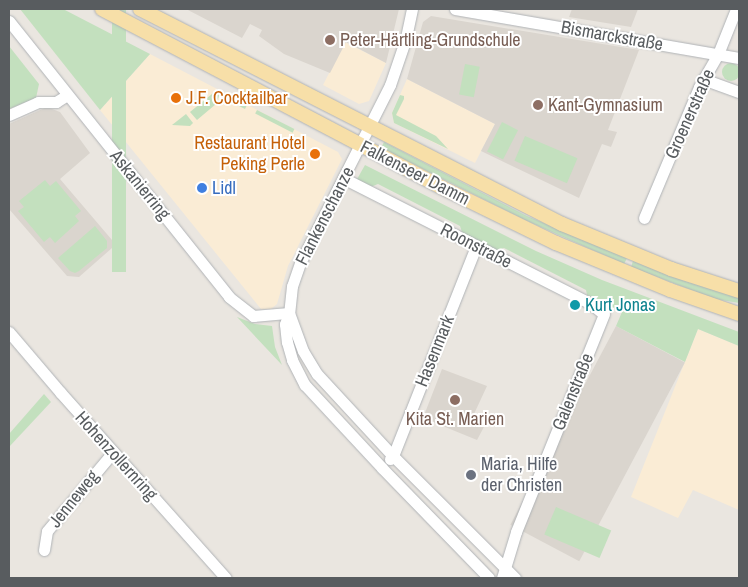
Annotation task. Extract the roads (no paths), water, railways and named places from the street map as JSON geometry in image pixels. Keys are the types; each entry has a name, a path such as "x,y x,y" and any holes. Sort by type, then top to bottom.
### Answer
{"main road":[{"name":"Falkenseer Damm","path":"102,9 361,145 556,243 670,290 739,314"},
{"name":"Falkenseer Damm","path":"140,9 562,224 671,269 739,291"}],"street":[{"name":"Flankenschanze","path":"412,9 406,41 396,72 361,145 300,263 292,286 289,313 285,324 287,342 298,374 313,394 489,578"},
{"name":"Bismarckstraße","path":"455,9 739,58"},
{"name":"Groenerstraße","path":"644,218 703,79 718,54 736,9"},
{"name":"Askanierring","path":"9,21 230,297 252,316 289,313"},
{"path":"703,79 739,92"},
{"path":"9,115 38,102 56,102 67,95"},
{"name":"Roonstraße","path":"343,178 591,304 604,314 603,318"},
{"name":"Hasenmark","path":"393,456 476,246"},
{"name":"Flankenschanze","path":"289,313 310,365 503,573 515,578"},
{"name":"Galenstraße","path":"503,573 516,532 603,318"},
{"name":"Hohenzollernring","path":"9,332 226,578"},
{"path":"298,374 310,365"},
{"name":"Jenneweg","path":"44,550 47,531 113,452"},
{"path":"382,468 393,456"}],"place":[{"name":"Peter-Härtling-Grundschule","path":"330,40"},
{"name":"J.F. Cocktailbar","path":"176,98"},
{"name":"Kant-Gymnasium","path":"538,105"},
{"name":"Restaurant Hotel Peking Perle","path":"315,154"},
{"name":"Lidl","path":"202,188"},
{"name":"Kurt Jonas","path":"575,305"},
{"name":"Kita St. Marien","path":"455,400"},
{"name":"Maria, Hilfe der Christen","path":"471,475"}]}
